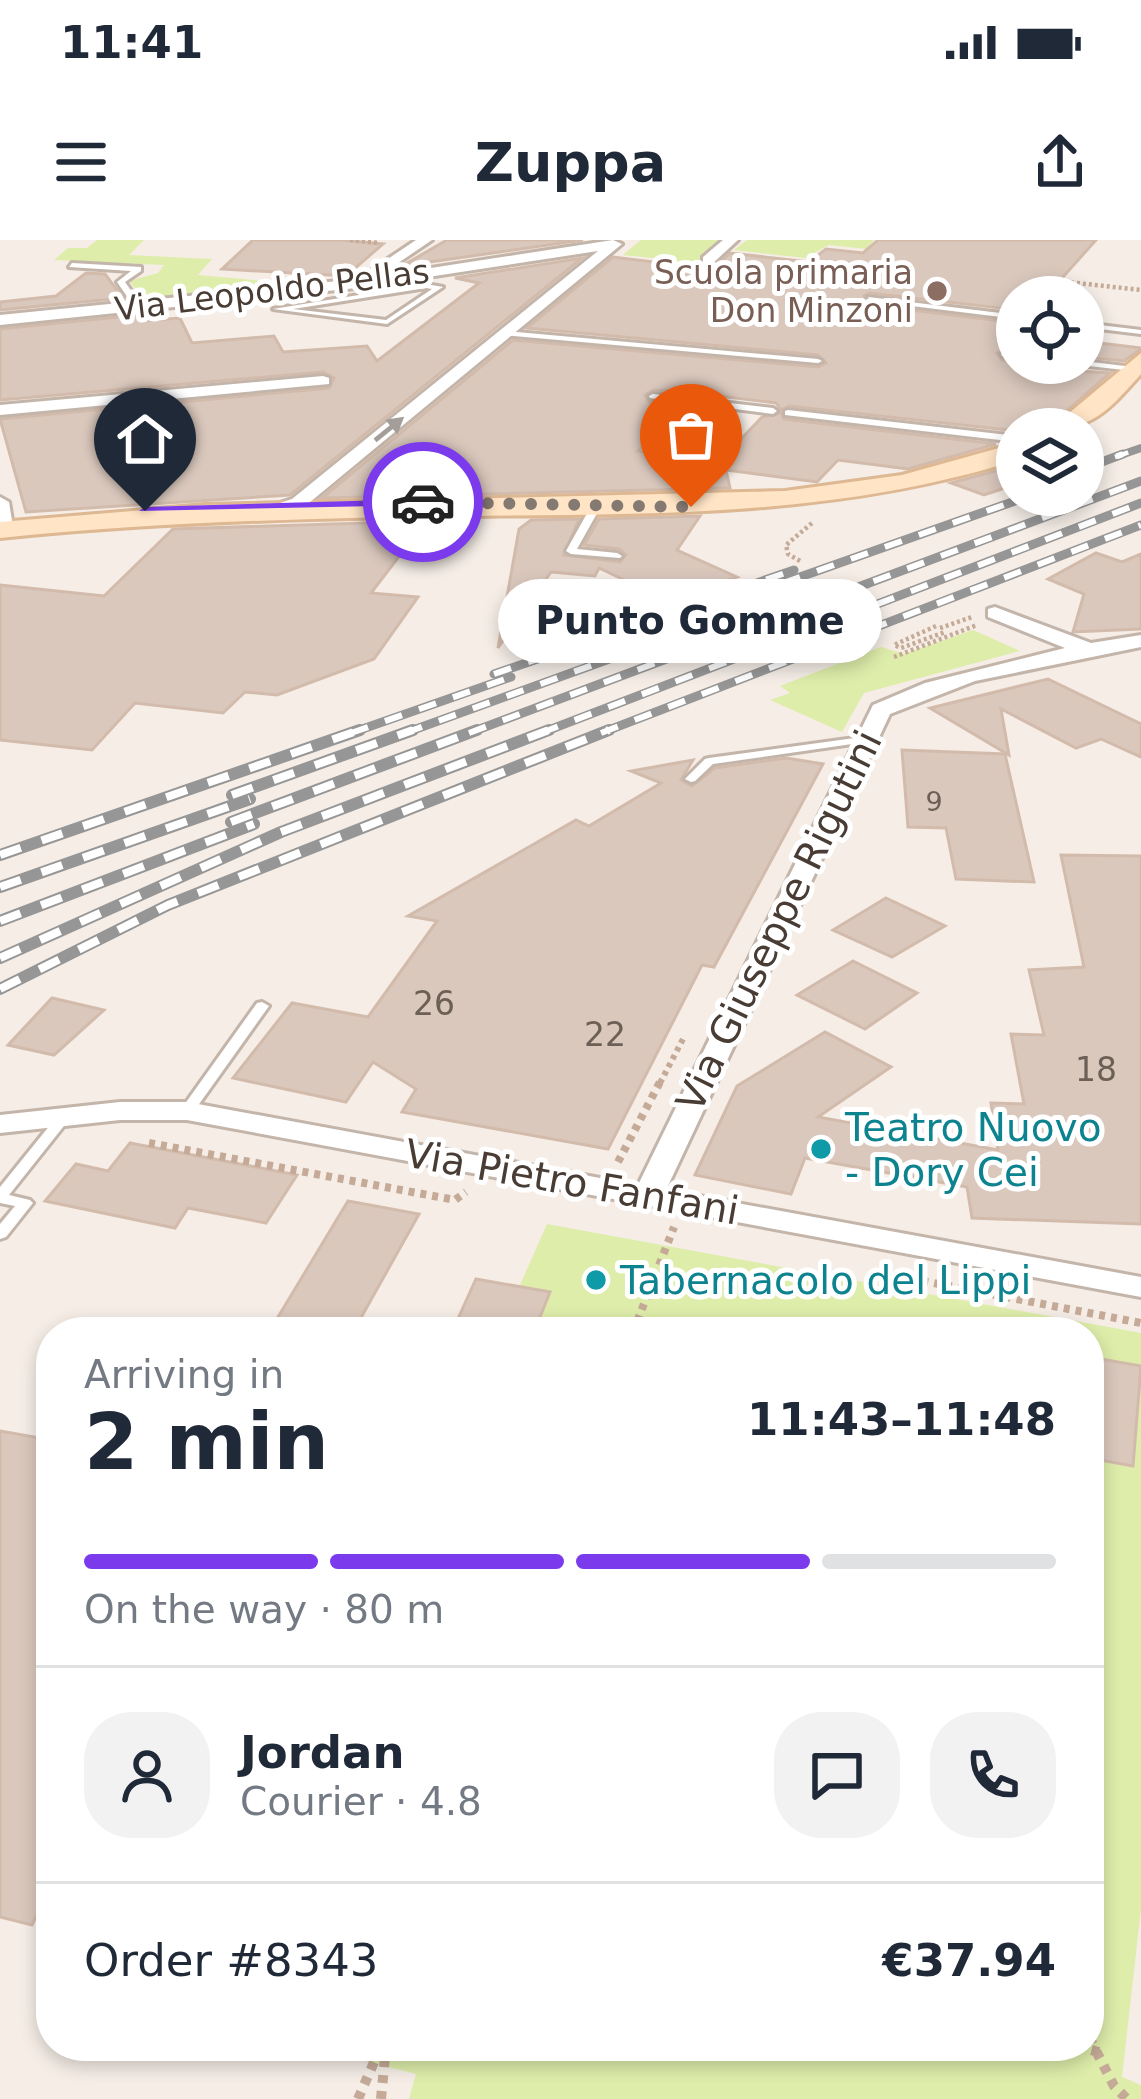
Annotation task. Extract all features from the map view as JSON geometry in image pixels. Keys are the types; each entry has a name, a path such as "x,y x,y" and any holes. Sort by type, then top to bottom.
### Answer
{"main road":[{"path":"1093,408 1137,364"},
{"path":"2,521 298,503 723,506 841,494 996,457"},
{"path":"2,521 546,507"}],"street":[{"path":"708,260 731,240"},
{"path":"396,242 422,242"},
{"path":"356,284 422,242"},
{"path":"268,513 298,503 617,242"},
{"name":"Via Leopoldo Pellas","path":"0,320 300,297 617,242"},
{"path":"0,410 323,381"},
{"name":"Via Giuseppe Rigutini","path":"992,612 1087,649"},
{"name":"Via Giuseppe Rigutini","path":"648,1212 862,740 892,703 1087,649 1141,641"},
{"name":"Via Pietro Fanfani","path":"0,1124 120,1111 188,1111 648,1212 1141,1287"}],"lane":[{"path":"72,266 138,269 121,282 138,307"},
{"path":"335,299 439,287 408,309 387,322 277,309 300,297 408,309"},
{"path":"871,299 996,314"},
{"path":"1104,328 1141,332"},
{"path":"506,333 818,361"},
{"path":"1104,363 1137,364"},
{"path":"653,396 772,411"},
{"path":"788,413 996,437"},
{"path":"595,508 571,550 616,556"},
{"path":"691,779 710,761 862,740"},
{"path":"188,1111 262,1006"},
{"path":"0,1234 25,1203 0,1198 64,1117"}],"path":[{"path":"1104,286 1141,290"},
{"path":"800,561 788,554 786,545 826,512 846,508 841,494"},
{"path":"992,612 901,649 894,645 938,627 992,612"},
{"path":"120,1111 118,1137 455,1200 460,1191 484,1196"},
{"path":"648,1212 678,1217 694,1237"},
{"path":"639,1317 678,1217"},
{"path":"875,1272 1141,1323"},
{"path":"358,2099 377,2061"},
{"path":"381,2099 383,2061"},
{"path":"1104,2061 1114,2086 1127,2099"}],"green space":[{"path":"97,240 144,240 129,255 212,259 198,275 277,282 273,289 145,300 129,281 158,273 164,265 54,260 68,248 87,248"},
{"path":"641,240 724,240 700,263 623,255"},
{"path":"747,240 874,240 866,249 829,245 805,258 734,250"},
{"path":"973,630 1020,651 864,693 842,732 770,700 790,693 780,686 881,647 904,654"},
{"path":"547,1224 1054,1317 522,1317 513,1301"},
{"path":"1104,1326 1141,1333 1141,1909 1122,2077 1141,2085 1141,2099 409,2099 416,2074 365,2061 1104,2061"}],"building":[{"path":"253,240 383,244 346,276 222,269"},
{"path":"447,240 583,240 402,266"},
{"path":"878,240 1096,240 1064,276 996,276 996,308 864,296 870,305 996,320 996,384 1097,384 1070,408 996,408 996,429 789,406 781,410 776,403 654,390 645,395 649,402 681,407 638,451 720,461 762,417 781,413 784,419 996,444 908,469 838,460 817,482 726,470 730,488 322,498 513,340 818,367 826,363 818,355 527,328 613,257 703,268 716,266 730,253 809,262 826,249 863,253"},
{"path":"582,258 290,495 26,512 0,419 329,388 334,378 323,372 0,400 0,329 138,315 142,321 180,318 192,343 274,336 283,352 367,346 377,361 479,283 455,278"},
{"path":"86,273 105,274 123,298 0,310 0,302 56,296"},
{"path":"1104,344 1141,348 1124,361 1104,359"},
{"path":"996,471 996,491 984,495 951,483"},
{"path":"700,516 677,550 737,577 668,601 599,568 595,576 551,572 498,648 519,529 531,520 579,519 564,555 620,562 626,555 619,549 584,545 599,519"},
{"path":"426,521 371,593 418,597 374,659 277,695 245,692 223,713 135,703 92,750 0,740 0,585 104,596 173,529"},
{"path":"1096,553 1122,562 1141,554 1141,629 1073,632 1084,594 1048,579"},
{"path":"1048,679 1141,724 1141,757 1101,739 1076,748 1001,709 1009,755 930,708"},
{"path":"902,750 1005,754 1034,882 956,879 946,828 908,827"},
{"path":"786,758 823,764 714,967 702,965 608,1149 402,1112 416,1089 373,1062 346,1102 233,1078 292,1003 368,1017 437,921 408,916 576,820 589,826 661,783 631,771 693,760 681,780 692,786 715,768"},
{"path":"1061,855 1141,856 1141,1224 972,1218 967,1187 805,1158 791,1194 695,1175 737,1086 825,1032 891,1067 818,1117 998,1150 991,1103 1024,1104 1011,1034 1044,1035 1029,970 1084,967"},
{"path":"886,898 945,926 892,957 833,930"},
{"path":"853,961 917,993 865,1029 797,995"},
{"path":"52,998 104,1010 54,1055 8,1045"},
{"path":"130,1143 297,1175 266,1223 188,1208 175,1228 45,1201 76,1164 108,1171"},
{"path":"348,1201 419,1214 361,1317 278,1317"},
{"path":"476,1279 550,1292 540,1317 459,1317"},
{"path":"1104,1360 1141,1366 1133,1466 1104,1461"},
{"path":"0,1431 36,1437 36,1917 32,1925 0,1917"}],"railway":[{"path":"1115,457 1141,448"},
{"path":"1115,457 1123,454"},
{"path":"1104,461 1115,457"},
{"path":"477,730 1141,481"},
{"path":"541,733 1141,503"},
{"path":"783,583 996,508"},
{"path":"601,733 1141,525"},
{"path":"494,674 794,570"},
{"path":"405,733 808,587"},
{"path":"351,733 511,677"},
{"path":"0,855 360,730"},
{"path":"232,795 413,730"},
{"path":"231,822 477,730"},
{"path":"469,733 477,730"},
{"path":"0,958 281,832 549,730"},
{"path":"0,989 168,905 609,730"},
{"path":"0,887 250,799"},
{"path":"0,921 254,824"}],"way so far":[{"path":"423,502 691,507"}],"place":[{"name":"Scuola primaria Don Minzoni","path":"937,291"},
{"name":"Punto Gomme","path":"691,507"},
{"name":"Teatro Nuovo - Dory Cei","path":"821,1149"},
{"name":"Tabernacolo del Lippi","path":"596,1280"}],"route":[{"path":"145,511 423,502"}]}
